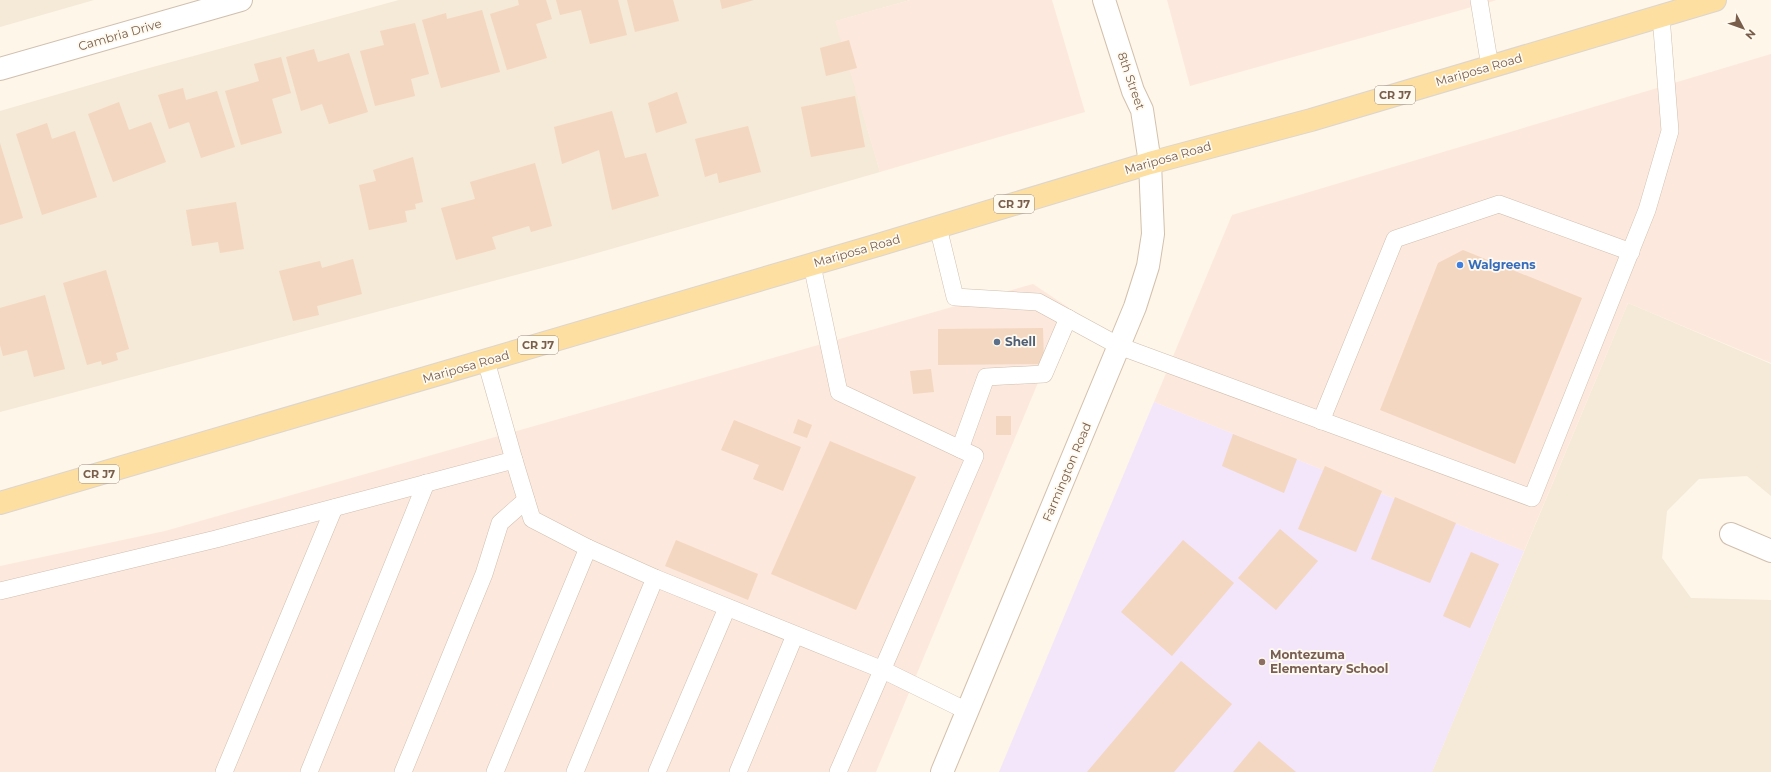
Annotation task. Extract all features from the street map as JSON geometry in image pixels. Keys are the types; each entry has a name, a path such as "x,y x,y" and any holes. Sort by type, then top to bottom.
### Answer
{"main road":[{"name":"Cambria Drive","path":"0,70 241,0"},
{"name":"8th Street","path":"1104,0 1133,91 1142,110 1150,163"},
{"name":"Mariposa Road","path":"0,503 812,265 1150,163 1311,120 1714,0"},
{"name":"Farmington Road","path":"942,772 1135,307 1146,273 1153,234 1150,163"},
{"path":"1731,534 1771,551"}],"lane":[{"path":"1479,0 1490,67"},
{"path":"938,227 955,297 1038,302 1119,346 1532,498 1647,210 1670,132 1661,16"},
{"path":"1321,421 1395,239 1499,204 1631,252"},
{"path":"812,265 839,392 975,456 838,772"},
{"path":"960,449 986,377 1044,374 1068,318"},
{"path":"486,361 532,519 588,548 655,578 883,670 967,711"},
{"path":"0,591 216,539 514,460"},
{"path":"309,772 426,483"},
{"path":"403,772 484,574 500,523 526,500"},
{"path":"224,772 334,508"},
{"path":"495,772 588,548"},
{"path":"575,772 655,578"},
{"path":"657,772 727,608"},
{"path":"738,772 795,635"}],"shaded area":[{"path":"0,0 94,0 0,27"},
{"path":"399,0 910,0 836,21 880,172 576,259 0,412 0,111 142,70"},
{"path":"910,0 1052,0 1085,112 880,172 835,21"},
{"path":"1167,0 1497,0 1190,86"},
{"path":"1771,54 1771,363 1628,303 1524,551 1154,402 1232,215"},
{"path":"1033,284 1069,308 876,772 0,772 0,566 165,531"},
{"path":"1628,303 1771,364 1771,496 1747,476 1699,479 1667,511 1662,558 1691,598 1771,600 1771,772 1432,772"},
{"name":"Montezuma Elementary School","path":"1154,402 1524,551 1432,772 999,772"}],"building":[{"path":"518,0 546,0 552,19 536,24 547,58 507,70 490,14 519,5"},
{"path":"556,0 618,0 627,35 590,44 581,10 560,15"},
{"path":"627,0 673,0 679,21 635,32"},
{"path":"720,0 754,0 722,9"},
{"path":"482,10 500,72 441,88 422,20 446,13 447,19"},
{"path":"415,23 429,74 411,79 415,96 375,106 360,51 384,45 380,31"},
{"path":"849,40 857,68 826,76 820,48"},
{"path":"314,49 318,62 349,53 368,112 329,124 322,104 301,111 286,57"},
{"path":"281,57 291,93 272,99 282,133 241,145 225,91 259,81 254,64"},
{"path":"183,88 186,100 217,91 235,147 201,158 189,122 169,129 158,95"},
{"path":"677,92 687,123 656,133 648,103"},
{"path":"855,96 865,147 811,157 801,107"},
{"path":"119,102 129,130 151,122 166,162 113,182 88,114"},
{"path":"612,111 625,158 646,153 659,196 612,210 599,150 562,164 554,127"},
{"path":"47,123 52,139 75,131 97,197 42,215 16,134"},
{"path":"748,126 761,172 719,183 717,173 705,177 695,139"},
{"path":"0,143 23,218 0,225"},
{"path":"413,157 423,202 415,204 416,209 405,211 407,222 369,230 359,185 376,181 373,170"},
{"path":"535,163 552,226 531,232 529,226 492,237 496,249 456,260 441,208 475,199 470,182"},
{"path":"236,202 244,249 220,253 218,242 192,246 186,210"},
{"path":"1463,250 1582,298 1515,464 1380,410 1438,263"},
{"path":"353,259 362,294 317,306 319,315 293,321 279,271 320,261 322,268"},
{"path":"106,270 129,349 116,353 118,360 102,365 101,361 87,365 63,283"},
{"path":"45,295 65,369 34,377 27,350 3,356 0,345 0,308"},
{"path":"1043,328 1044,364 938,365 938,329"},
{"path":"931,369 934,392 913,394 910,371"},
{"path":"996,416 1011,416 1011,435 996,435"},
{"path":"798,419 812,425 807,438 793,433"},
{"path":"734,420 801,447 783,491 753,479 759,465 721,450"},
{"path":"1233,434 1297,459 1284,493 1222,466"},
{"path":"830,441 916,477 856,610 771,574"},
{"path":"1325,466 1382,491 1356,552 1298,529"},
{"path":"1395,497 1456,523 1430,583 1371,559"},
{"path":"1280,529 1318,561 1276,610 1238,578"},
{"path":"676,540 758,574 748,600 665,566"},
{"path":"1183,540 1234,583 1172,656 1121,612"},
{"path":"1471,552 1499,564 1470,628 1443,616"},
{"path":"1181,661 1232,704 1174,772 1087,772"},
{"path":"1259,741 1296,772 1233,772"}],"place":[{"name":"Walgreens","path":"1460,265"},
{"name":"Shell","path":"997,342"},
{"name":"Montezuma Elementary School","path":"1262,662"}]}
